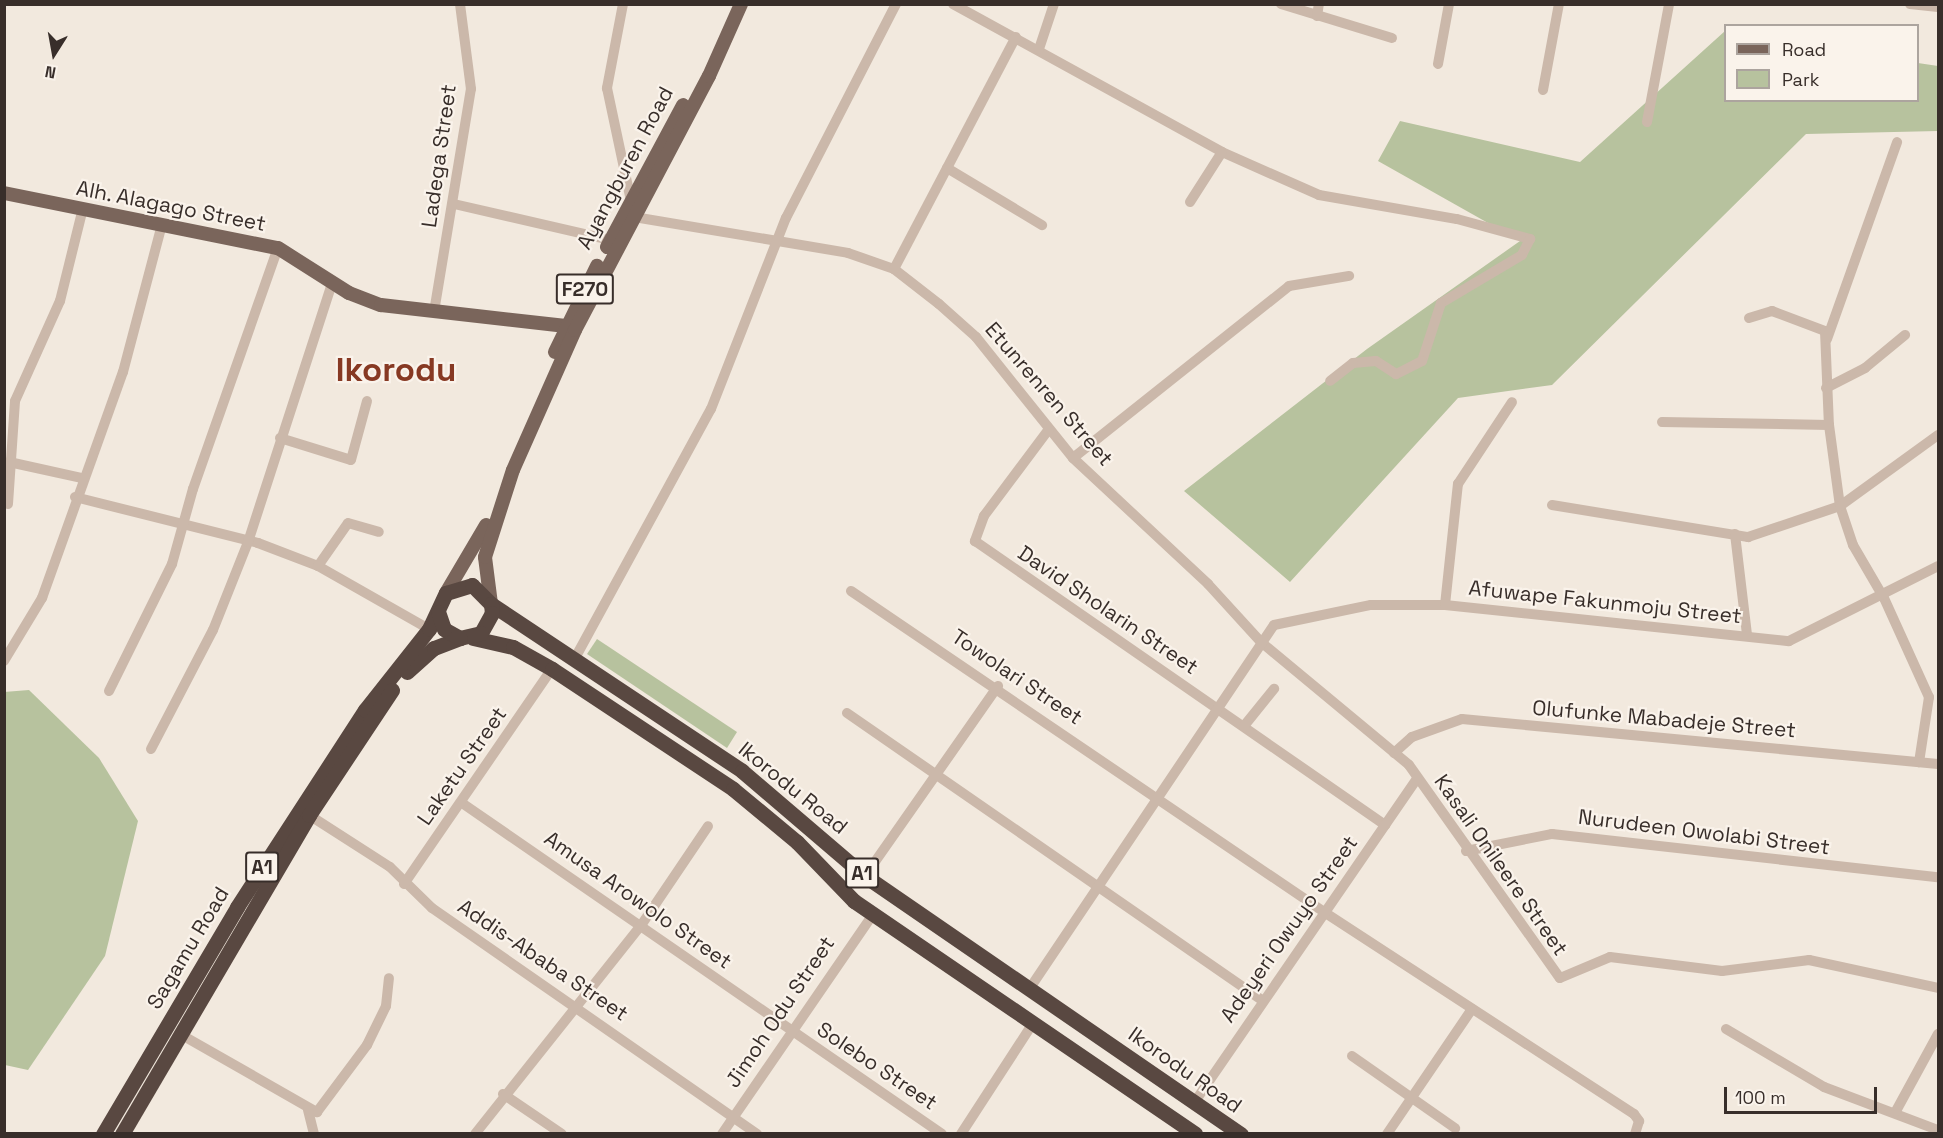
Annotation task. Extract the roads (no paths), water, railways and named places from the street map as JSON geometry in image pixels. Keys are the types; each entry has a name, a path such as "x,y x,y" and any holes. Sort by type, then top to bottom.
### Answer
{"highway":[{"path":"472,585 491,604 488,627 466,638 444,629 438,612 446,593 472,585"},
{"name":"Ikorodu Road","path":"491,604 742,771 865,876 1241,1134"},
{"name":"Sagamu Road","path":"103,1134 223,929 365,710 429,629 438,612"},
{"name":"Ikorodu Road","path":"466,638 513,647 552,669 763,811 830,881 873,914 1195,1134"},
{"name":"Sagamu Road","path":"122,1134 309,816 400,679 427,652 466,638"},
{"path":"223,929 237,939"}],"main road":[{"name":"Ayangburen Road","path":"488,530 575,330 741,4"},
{"name":"Ayangburen Road","path":"488,530 566,326 631,201 711,62"},
{"name":"Alh. Alagago Street","path":"4,193 82,212 162,224 278,248 332,283 381,305 566,326"},
{"name":"F270","path":"446,593 488,530"},
{"name":"F270","path":"488,530 484,576 491,604"}],"street":[{"name":"Ladega Street","path":"434,312 454,204 471,89 460,4"},
{"path":"623,4 607,88 631,201"},
{"path":"574,660 711,409 779,239 844,98 896,4"},
{"path":"953,4 1039,49 1222,152 1319,195 1457,219 1530,239 1521,255 1441,303 1422,361 1396,374 1376,361 1353,363 1330,381"},
{"path":"1039,49 1054,4"},
{"path":"1281,4 1392,38"},
{"path":"1317,16 1319,4"},
{"path":"1438,64 1449,4"},
{"path":"1543,90 1559,4"},
{"path":"1647,122 1669,4"},
{"path":"1910,4 1938,7"},
{"path":"894,269 1016,38"},
{"path":"1898,142 1827,339 1826,388 1840,506 1853,545 1884,598 1934,695 1918,762"},
{"path":"1190,202 1222,152"},
{"path":"947,168 1042,225"},
{"path":"454,204 610,240"},
{"path":"8,504 9,462 15,401 60,301 82,212"},
{"name":"Etunrenren Street","path":"633,217 726,236 779,239 894,269 976,337 1073,458 1208,584 1261,642 1394,753 1417,778"},
{"path":"4,661 42,598 75,497 123,372 162,224"},
{"path":"109,691 172,564 278,248"},
{"path":"1073,458 1289,286 1349,276"},
{"path":"151,749 213,630 248,542 332,283"},
{"path":"1749,318 1772,311 1792,315 1821,327 1827,339"},
{"path":"1826,388 1865,368 1905,335"},
{"path":"280,438 351,460 367,401"},
{"path":"1444,605 1458,484 1512,402"},
{"path":"1662,422 1829,424"},
{"name":"David Sholarin Street","path":"1049,429 984,516 975,541 1385,825"},
{"path":"1552,505 1735,534 1762,534 1840,506 1938,435"},
{"path":"9,462 82,478"},
{"path":"75,497 183,527 248,542 318,566 429,629"},
{"path":"318,566 348,523 379,532"},
{"path":"1735,534 1747,635"},
{"name":"Afuwape Fakunmoju Street","path":"1030,988 1220,709 1274,625 1371,605 1444,605 1789,640 1884,598 1938,566"},
{"name":"Towolari Street","path":"851,591 998,686 1324,912 1635,1114 1639,1121 1636,1133"},
{"name":"Laketu Street","path":"404,884 462,803 552,669"},
{"path":"865,876 998,686"},
{"path":"1244,726 1274,689"},
{"path":"847,713 937,773 1262,1000"},
{"name":"Olufunke Mabadeje Street","path":"1394,753 1412,737 1462,719 1938,764"},
{"name":"Adeyeri Owuyo Street","path":"1194,1102 1262,1000 1417,778"},
{"name":"Kasali Onileere Street","path":"1417,778 1466,851 1560,978 1610,957 1722,971 1809,960 1938,988"},
{"name":"Amusa Arowolo Street","path":"462,803 642,924 791,1032"},
{"name":"Addis-Ababa Street","path":"309,816 390,867 404,884 757,1134"},
{"path":"475,1134 503,1094 642,924 708,826"},
{"name":"Nurudeen Owolabi Street","path":"1466,851 1552,834 1938,877"},
{"name":"Jimoh Odu Street","path":"722,1134 873,914"},
{"path":"180,1034 308,1110 324,1107 359,1059 386,1006 389,978"},
{"path":"1387,1134 1472,1009"},
{"path":"961,1134 1033,1023"},
{"path":"1726,1029 1824,1087 1896,1111 1938,1130"},
{"name":"Solebo Street","path":"791,1032 942,1134"},
{"path":"1896,1111 1938,1034"},
{"path":"1352,1056 1455,1128"},
{"path":"503,1094 562,1134"},
{"path":"308,1110 314,1134"}],"district":[{"name":"Ikorodu","path":"396,371"}]}
